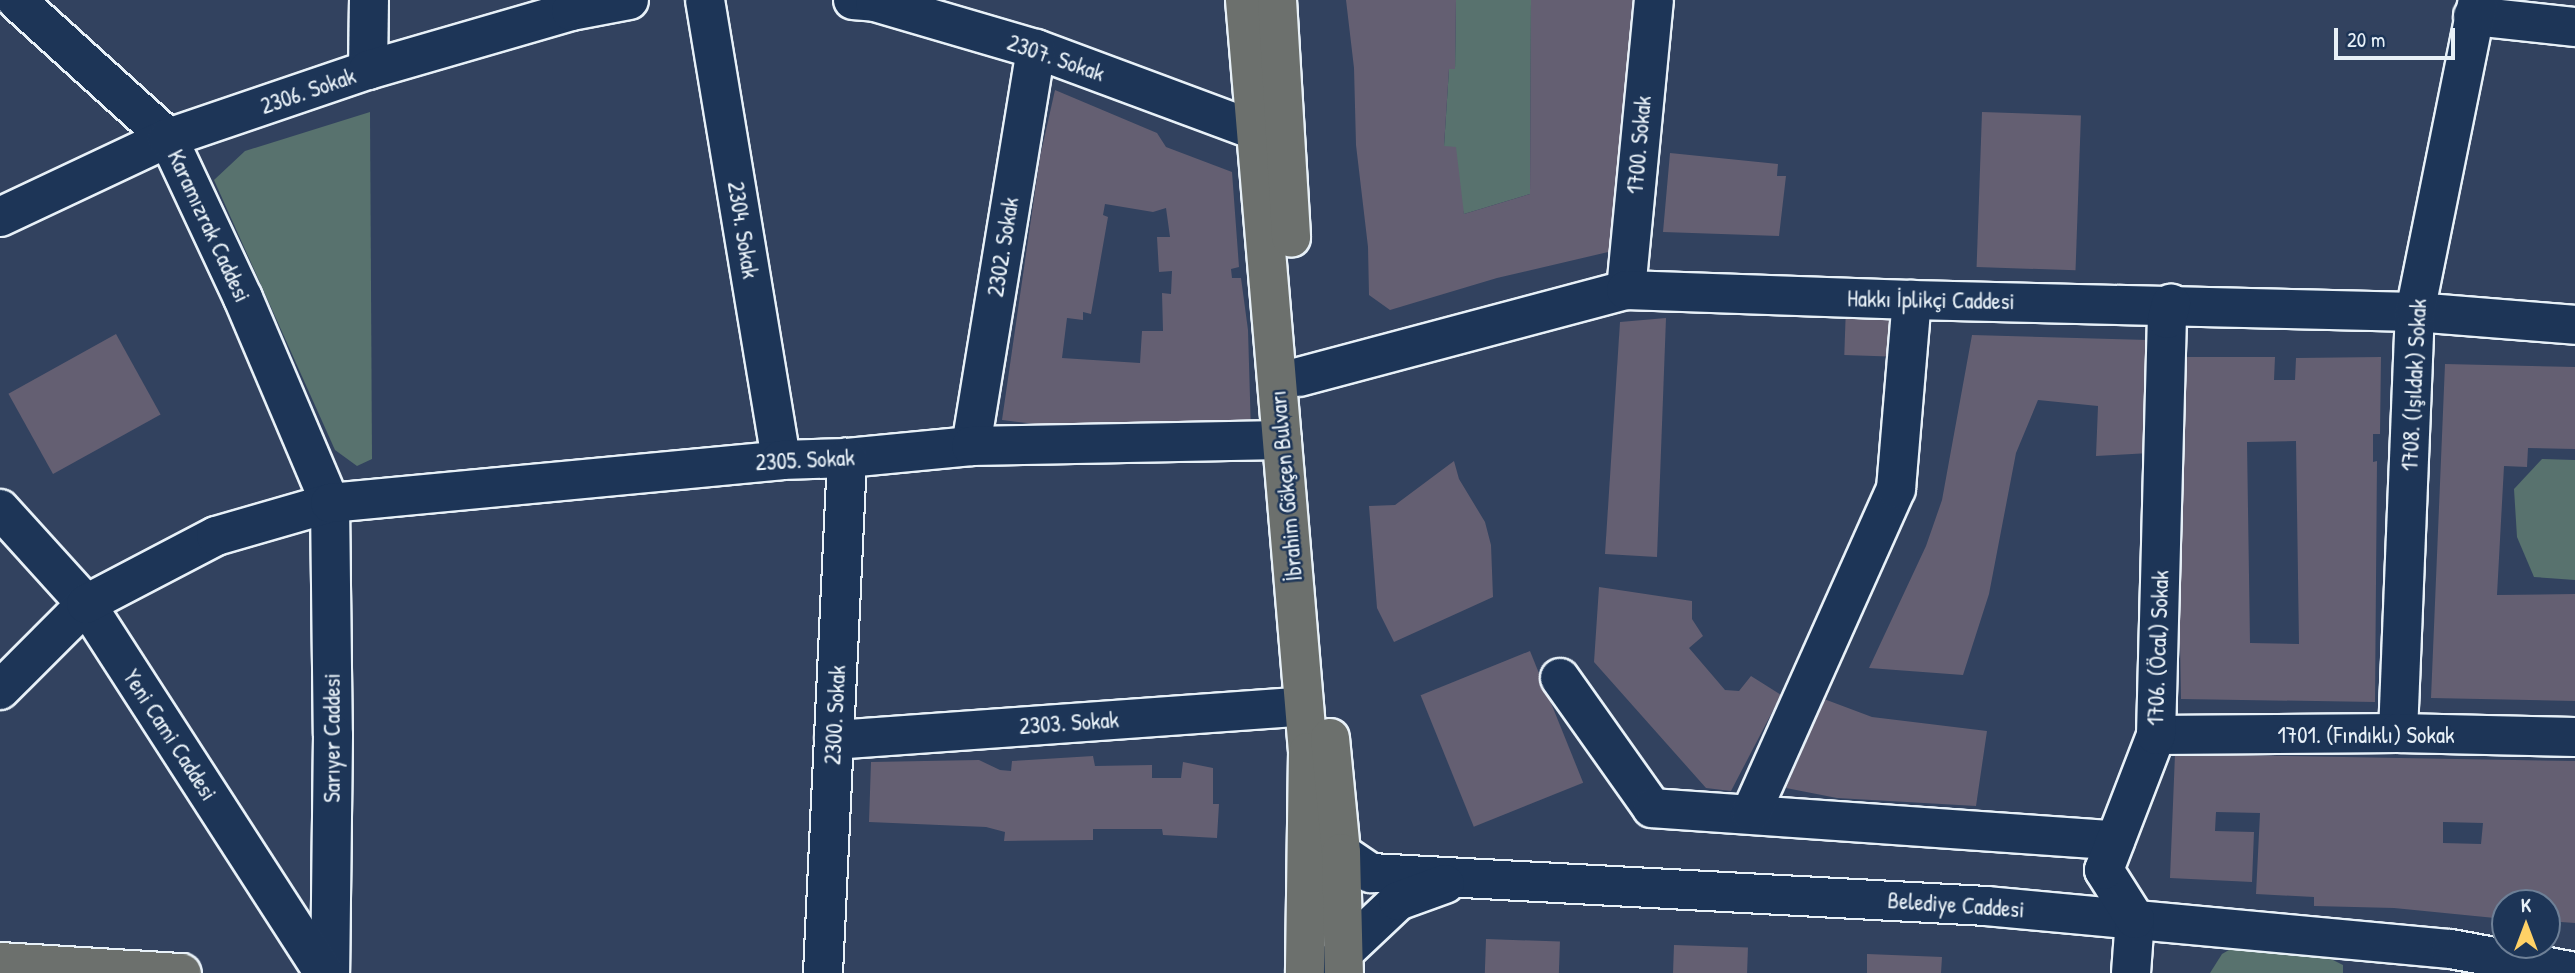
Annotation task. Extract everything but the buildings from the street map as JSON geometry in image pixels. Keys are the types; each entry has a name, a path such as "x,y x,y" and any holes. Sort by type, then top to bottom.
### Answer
{"main road":[{"name":"İbrahim Gökçen Bulvarı","path":"1245,0 1308,752 1305,973"},
{"name":"İbrahim Gökçen Bulvarı","path":"1277,0 1299,377 1341,853 1338,966"},
{"path":"0,962 182,973"}],"street":[{"name":"Karamızrak Caddesi","path":"17,0 168,138 243,298 330,503"},
{"path":"368,70 369,0"},
{"name":"2306. Sokak","path":"0,217 168,138 368,70 571,11 629,0"},
{"name":"2304. Sokak","path":"705,0 780,460"},
{"name":"2307. Sokak","path":"853,0 875,2 1036,49 1256,131"},
{"name":"1700. Sokak","path":"1626,290 1654,0"},
{"path":"2475,8 2575,27"},
{"name":"1708. (Işıldak) Sokak","path":"2399,733 2415,312 2475,8"},
{"name":"2302. Sokak","path":"971,446 1036,49"},
{"name":"Hakkı İplikçi Caddesi","path":"1299,377 1626,290 2415,312 2575,325"},
{"path":"1752,813 1896,489 1912,300"},
{"name":"1706. (Öcal) Sokak","path":"2135,919 2104,870 2156,735 2167,319 2171,304"},
{"name":"2305. Sokak","path":"0,690 86,604 216,536 330,503 780,460 847,458 971,446 1282,440"},
{"name":"2300. Sokak","path":"823,973 847,458"},
{"name":"Sarıyer Caddesi","path":"330,503 333,735 330,973"},
{"name":"Yeni Cami Caddesi","path":"0,509 86,604 324,973"},
{"path":"1559,678 1651,808 2115,840"},
{"name":"2303. Sokak","path":"834,740 1304,706"},
{"name":"1701. (Fındıklı) Sokak","path":"2156,735 2399,733 2575,737"},
{"name":"Belediye Caddesi","path":"1341,853 1371,873 1986,906 2451,949 2575,972"},
{"path":"1338,966 1398,901 1461,879"},
{"path":"2131,973 2135,919"}],"green space":[{"path":"1456,0 1531,0 1530,194 1464,214 1444,146 1449,69 1455,69"},
{"path":"370,112 372,459 357,466 335,450 214,180 245,151"},
{"path":"2542,459 2575,460 2575,580 2534,577 2517,537 2514,489"},
{"path":"2241,943 2313,950 2343,965 2343,973 2210,973 2222,954"}]}
